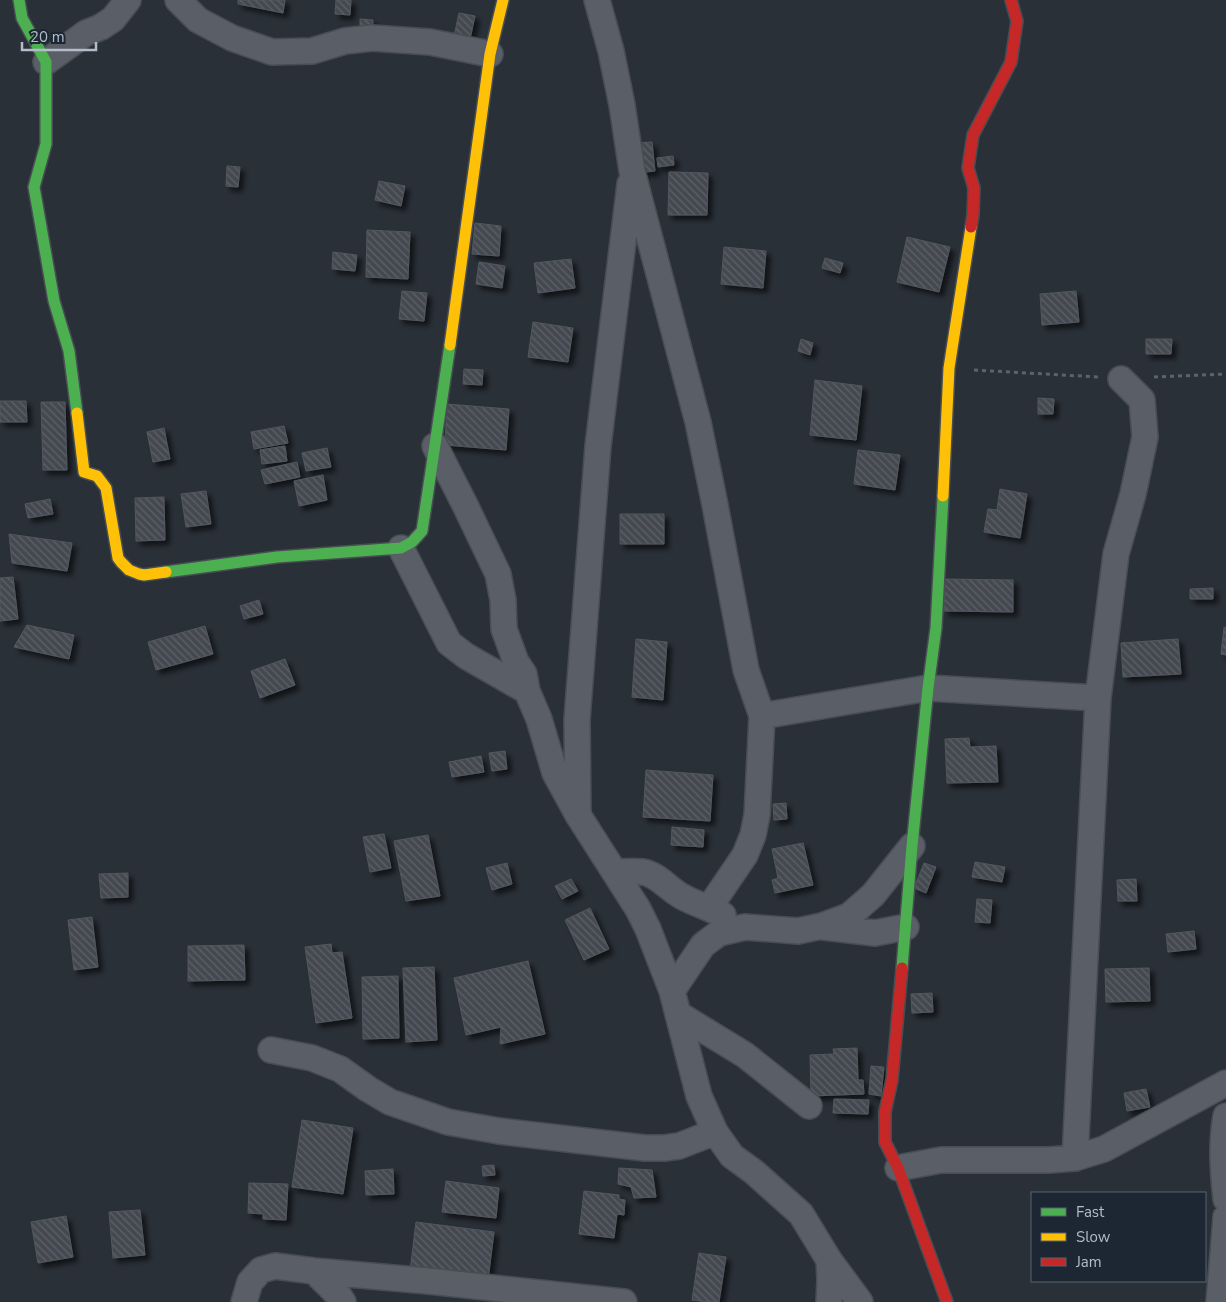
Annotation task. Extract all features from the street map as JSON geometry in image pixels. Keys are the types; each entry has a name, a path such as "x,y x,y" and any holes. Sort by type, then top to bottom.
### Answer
{"street":[{"path":"19,0 22,18 46,62 46,144 34,187 54,301 69,351 84,472 97,476 106,488 118,558 125,568 135,575 277,556 401,548 412,542 422,532 458,293 490,54 503,0"},
{"path":"46,62 86,33 114,19 128,0"},
{"path":"178,0 198,20 232,38 272,52 312,51 345,41 372,38 430,42 490,54"},
{"path":"597,0 611,51 622,105 632,171 698,422 746,670 762,716 758,814 745,855 709,908"},
{"path":"947,1302 898,1168 885,1142 885,1112 892,1080 912,846 936,628 949,368 972,216 974,188 968,168 973,135 1011,62 1017,21 1011,0"},
{"path":"578,815 577,720 598,446 632,171"},
{"path":"1075,1158 1098,698 1116,554 1145,437 1142,400 1122,379"},
{"path":"435,446 498,574 503,600 504,629 516,662 524,674 527,691 539,719 555,773 578,815 615,872 648,929 675,1003 699,1096 715,1132 732,1156 754,1172 801,1214 829,1260 860,1302"},
{"path":"401,548 449,643 466,656 527,691"},
{"path":"762,716 928,688 1098,698"},
{"path":"675,1003 703,944 719,933 745,927 798,931 822,926 849,916 873,895 912,846"},
{"path":"615,872 643,872 656,877 673,891 745,927"},
{"path":"822,926 875,933 906,927"},
{"path":"675,1003 809,1106"},
{"path":"271,1050 312,1058 340,1069 390,1102 448,1122 499,1131 645,1148 679,1146 715,1132"},
{"path":"898,1168 941,1160 1049,1160 1075,1158 1104,1149 1226,1083"},
{"path":"1226,1116 1223,1132 1223,1167 1226,1198"},
{"path":"1219,1302 1226,1217"},
{"path":"825,1300 830,1280 829,1260"},
{"path":"244,1302 250,1282 261,1270 275,1266 624,1302"},
{"path":"314,1271 343,1302"}],"path":[{"path":"949,368 1122,379 1226,374"}],"building":[{"path":"238,0 285,0 283,13 238,4"},
{"path":"336,0 351,0 350,15 335,14"},
{"path":"459,13 475,16 470,39 454,36"},
{"path":"360,19 373,20 372,35 360,34"},
{"path":"652,142 655,171 636,173 633,143"},
{"path":"673,156 674,165 658,167 657,158"},
{"path":"227,166 240,167 238,187 226,186"},
{"path":"669,172 708,173 707,215 668,215"},
{"path":"379,181 405,186 401,206 375,200"},
{"path":"475,223 501,226 499,256 472,254"},
{"path":"367,230 410,232 408,279 366,277"},
{"path":"907,237 950,247 939,292 897,282"},
{"path":"724,247 766,251 763,288 721,284"},
{"path":"333,252 357,255 355,271 332,269"},
{"path":"825,258 843,263 840,273 822,268"},
{"path":"571,259 575,288 538,293 534,263"},
{"path":"479,262 505,266 502,288 476,284"},
{"path":"402,291 427,293 424,321 399,319"},
{"path":"1076,291 1079,322 1042,325 1040,294"},
{"path":"533,322 573,328 568,362 528,357"},
{"path":"801,339 813,343 810,355 798,351"},
{"path":"1146,339 1172,339 1171,354 1146,354"},
{"path":"464,369 483,370 482,385 463,384"},
{"path":"815,380 862,386 856,440 810,435"},
{"path":"1038,398 1054,399 1053,414 1038,414"},
{"path":"0,401 26,401 27,422 0,422"},
{"path":"41,402 65,402 67,470 43,470"},
{"path":"447,404 509,409 506,450 445,445"},
{"path":"284,426 288,443 254,449 251,432"},
{"path":"164,428 170,459 153,462 147,432"},
{"path":"285,446 287,461 262,464 260,450"},
{"path":"327,448 331,467 306,471 302,453"},
{"path":"858,450 900,455 895,490 854,484"},
{"path":"297,462 300,477 265,484 261,470"},
{"path":"323,475 327,500 299,506 294,481"},
{"path":"1000,489 1027,494 1020,538 984,532 988,509 997,510"},
{"path":"206,491 211,524 186,527 181,494"},
{"path":"164,497 165,540 136,541 135,498"},
{"path":"50,499 53,514 28,518 25,504"},
{"path":"620,514 664,514 664,544 620,544"},
{"path":"9,534 72,543 67,571 12,563"},
{"path":"13,577 18,619 0,621 0,578"},
{"path":"945,579 1013,580 1013,612 944,611"},
{"path":"1213,588 1213,599 1190,599 1190,589"},
{"path":"259,600 263,614 244,619 240,606"},
{"path":"27,625 74,635 69,659 14,647"},
{"path":"205,626 213,654 156,670 148,642"},
{"path":"1224,627 1226,628 1226,655 1221,654"},
{"path":"636,639 667,642 663,700 632,697"},
{"path":"1178,639 1181,674 1123,677 1121,643"},
{"path":"285,659 295,685 260,698 251,671"},
{"path":"969,738 970,747 996,746 998,782 947,783 945,739"},
{"path":"505,751 507,769 492,771 489,753"},
{"path":"481,756 484,772 452,777 449,762"},
{"path":"646,770 713,775 710,821 643,817"},
{"path":"786,803 787,819 774,820 773,804"},
{"path":"672,827 704,830 703,847 671,845"},
{"path":"384,834 391,868 370,872 363,837"},
{"path":"428,835 440,896 406,901 394,841"},
{"path":"803,843 813,885 775,893 772,880 778,878 772,849"},
{"path":"975,862 1005,867 1002,882 972,877"},
{"path":"507,863 512,884 492,890 486,868"},
{"path":"924,863 936,867 926,893 914,888"},
{"path":"128,873 128,897 101,898 99,874"},
{"path":"571,879 578,891 562,899 555,886"},
{"path":"1136,879 1137,901 1118,901 1117,880"},
{"path":"977,899 992,900 990,923 975,922"},
{"path":"590,908 609,949 584,960 565,920"},
{"path":"92,917 98,967 74,970 68,920"},
{"path":"1194,931 1196,949 1168,952 1166,934"},
{"path":"331,944 332,953 342,952 352,1018 316,1023 305,947"},
{"path":"244,945 245,980 188,981 188,946"},
{"path":"528,961 545,1034 500,1044 501,1027 466,1035 454,978"},
{"path":"434,967 437,1040 406,1042 403,968"},
{"path":"1149,968 1150,1001 1106,1002 1105,969"},
{"path":"398,976 399,1038 363,1039 362,977"},
{"path":"932,993 933,1012 912,1013 911,994"},
{"path":"857,1048 858,1080 863,1080 864,1094 811,1096 810,1055 834,1054 833,1049"},
{"path":"871,1066 884,1067 881,1096 869,1094"},
{"path":"1146,1089 1150,1107 1127,1111 1124,1093"},
{"path":"834,1099 869,1100 868,1114 833,1113"},
{"path":"302,1120 353,1128 343,1194 292,1187"},
{"path":"494,1165 495,1175 483,1176 482,1166"},
{"path":"619,1168 652,1170 656,1197 634,1198 631,1187 618,1184"},
{"path":"393,1169 394,1194 366,1195 365,1171"},
{"path":"446,1181 499,1188 496,1218 442,1212"},
{"path":"249,1183 288,1184 286,1220 263,1219 263,1214 248,1213"},
{"path":"584,1191 619,1195 619,1199 625,1200 624,1215 617,1214 614,1238 579,1234"},
{"path":"140,1210 145,1255 113,1258 109,1212"},
{"path":"66,1216 73,1257 38,1263 31,1222"},
{"path":"416,1222 494,1232 488,1280 410,1271"},
{"path":"699,1253 726,1257 719,1302 692,1300"}],"traffic: fast":[{"path":"19,0 22,18 46,62 46,144 34,187 54,301 69,351 77,413"},
{"path":"166,572 277,557 401,548 412,542 422,531 450,345"},
{"path":"902,968 912,846 936,628 943,496"}],"traffic: slow":[{"path":"450,345 490,54 503,0"},
{"path":"943,496 949,368 971,227"},
{"path":"77,413 84,472 97,476 106,488 118,558 129,570 139,574 166,572"}],"traffic: jam":[{"path":"971,227 974,188 968,168 973,135 1011,62 1017,21 1011,0"},
{"path":"902,968 892,1080 885,1112 885,1142 898,1168 947,1302"}]}
